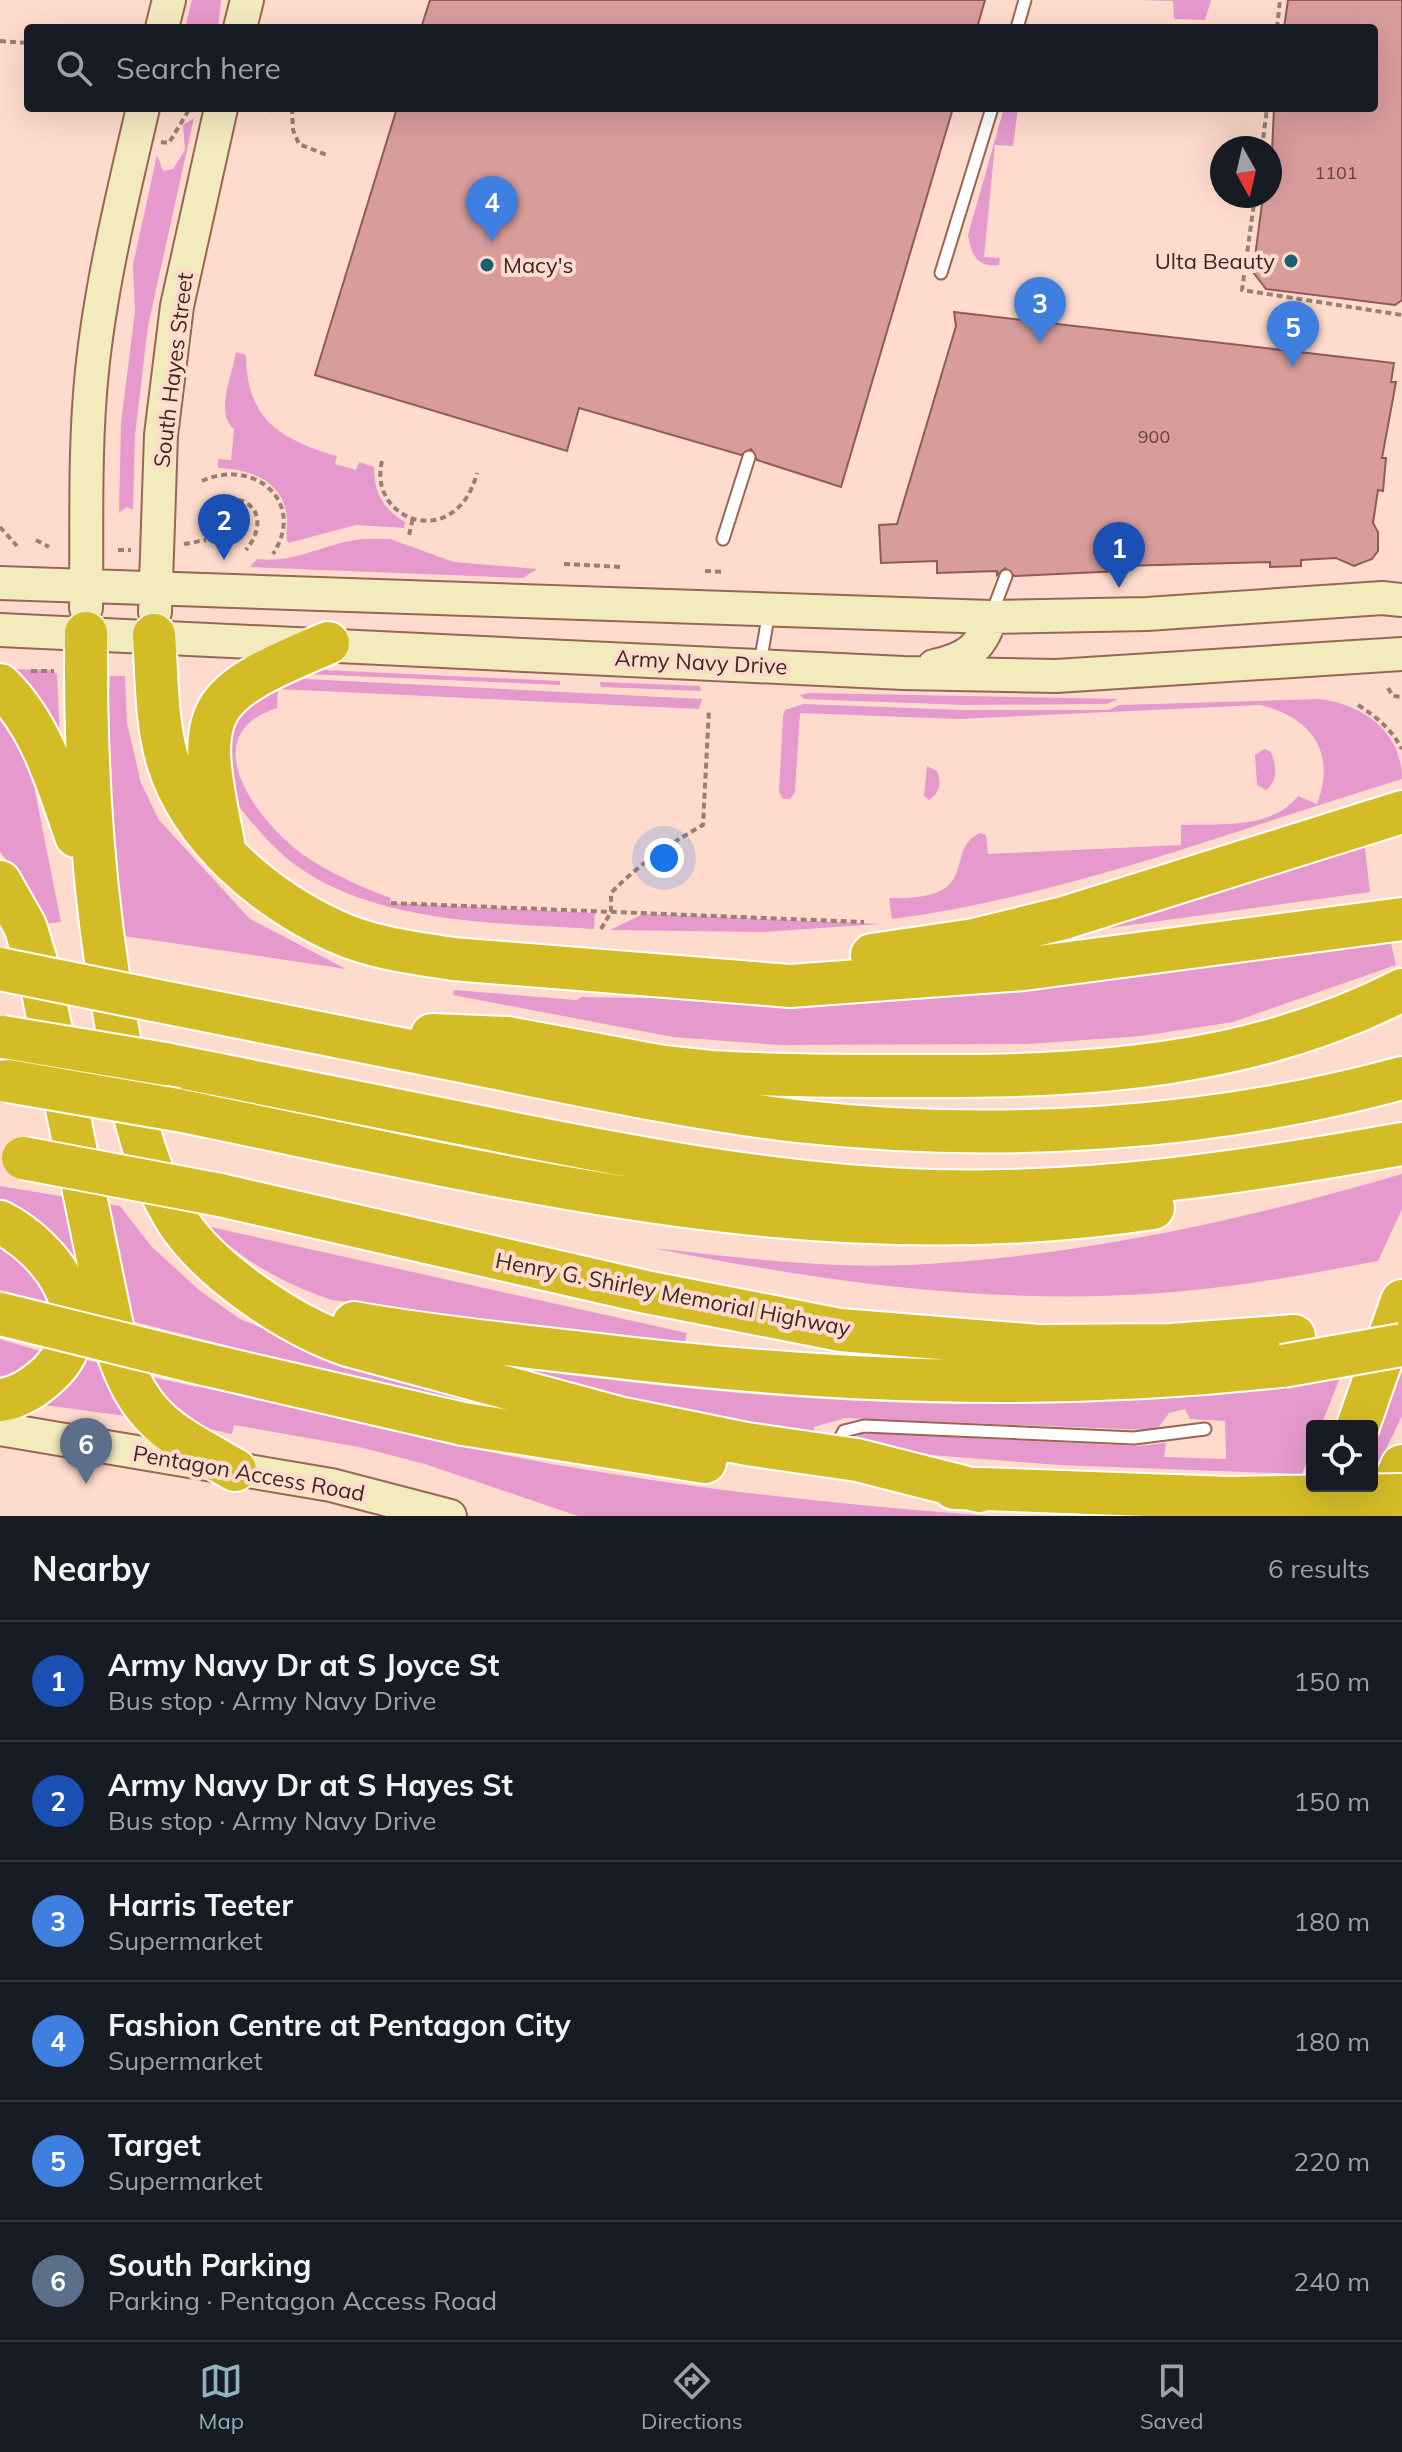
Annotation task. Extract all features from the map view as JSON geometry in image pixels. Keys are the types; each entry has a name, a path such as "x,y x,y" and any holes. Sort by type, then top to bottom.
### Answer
{"highway":[{"path":"86,633 86,752 94,886 126,1075 160,1190 194,1243 219,1267 286,1316 323,1337 619,1418 834,1457 979,1491"},
{"path":"154,635 167,759 191,811 225,851 278,900 336,932 369,944 453,959 790,986 1024,969 1402,919"},
{"path":"225,851 206,749 219,708 248,679 328,643"},
{"path":"0,685 26,716 42,743 94,886"},
{"path":"623,971 859,956 974,940 1064,918 1402,812"},
{"path":"0,882 33,948 116,1346 126,1377 139,1401 162,1425 235,1470"},
{"path":"0,969 672,1103 864,1126 995,1130 1117,1125 1248,1110 1396,1079"},
{"path":"307,1030 507,1038 663,1067 711,1072 1030,1075 1149,1066 1240,1051 1332,1022 1402,990"},
{"path":"1,1037 165,1064 661,1163 863,1188 997,1191 1133,1184 1251,1170 1402,1145"},
{"path":"3,1080 177,1110 652,1204 774,1219 901,1225 1027,1222 1153,1208 1265,1183 1402,1145"},
{"name":"Henry G. Shirley Memorial Highway","path":"11,1157 220,1195 633,1289 840,1330 1039,1346 1171,1345 1288,1351 1402,1318"},
{"path":"0,1222 32,1242 58,1270 66,1286 72,1316 65,1354 54,1368 25,1392 0,1400"},
{"path":"251,1290 312,1313 399,1330 776,1373 1025,1383 1127,1380 1288,1351 1402,1345"},
{"path":"1360,1420 1402,1301"},
{"path":"0,1314 382,1407 548,1439 807,1475 979,1491 1229,1498 1402,1495"},
{"path":"1378,1516 1402,1466"}],"main road":[{"path":"163,24 169,0"},
{"path":"241,24 247,0"},
{"path":"86,633 87,455 92,369 109,267 142,112"},
{"name":"South Hayes Street","path":"154,635 161,435 177,306 220,112"},
{"path":"0,583 155,591 991,617 1118,615 1382,598 1402,600"},
{"path":"903,673 967,656 984,640 991,617"},
{"name":"Army Navy Drive","path":"0,630 328,643 903,673 1056,676 1402,654"},
{"name":"Pentagon Access Road","path":"0,1429 366,1492 450,1516"}],"lane":[{"path":"1018,24 1025,0"},
{"path":"941,273 991,112"},
{"path":"723,539 749,457"},
{"path":"991,617 1006,576"},
{"path":"760,664 770,611"},
{"path":"834,1457 840,1434 859,1426 1134,1438 1205,1429"}],"path":[{"path":"1277,24 1280,0"},
{"path":"0,41 24,43"},
{"path":"160,141 169,143 188,112"},
{"path":"292,112 293,130 299,144 329,156"},
{"path":"1264,136 1266,112"},
{"path":"1253,208 1242,290 1402,315"},
{"path":"382,461 380,478 384,495 394,508 413,518 433,520 457,511 468,500 477,473"},
{"path":"202,481 214,475 241,473 267,485 276,495 283,522 279,545 273,554"},
{"path":"202,513 224,500 237,498 249,504 257,514 259,527 246,550"},
{"path":"409,535 413,518"},
{"path":"0,527 17,546"},
{"path":"36,540 49,547"},
{"path":"182,544 206,540"},
{"path":"564,564 622,567"},
{"path":"705,571 725,572"},
{"path":"1388,688 1392,697 1402,697"},
{"path":"1358,705 1375,715 1395,736 1402,749"},
{"path":"601,929 611,912 611,893 646,858 703,825 709,709"},
{"path":"391,903 873,923"}],"shaded area":[{"path":"192,0 221,0 218,24 186,24"},
{"path":"1137,0 1211,0 1205,20 1174,19 1173,1"},
{"path":"1003,112 1017,112 1013,146 995,145 984,257 1000,258 999,265 980,262 971,248 968,235"},
{"path":"194,118 148,326 135,435 133,510 127,507 119,513 121,423 135,312 133,265 157,155 163,171 173,169 185,150 183,125"},
{"path":"236,352 246,355 252,396 270,424 299,442 337,456 335,464 356,470 359,462 374,467 381,499 391,512 405,522 404,528 356,525 288,543 284,505 272,486 242,471 218,468 218,459 231,460 234,429 228,422 225,403"},
{"path":"363,539 390,539 454,562 537,569 523,578 250,567 257,559 284,559"},
{"path":"14,669 50,670 57,674 60,740 6,673"},
{"path":"303,669 560,681 560,685 305,674"},
{"path":"110,676 125,676 127,723 141,783 159,820 250,919 346,969 124,936 116,931 107,737"},
{"path":"287,680 702,699 699,709 278,689 277,708 252,721 239,738 236,758 241,779 252,800 285,839 302,854 334,873 391,898 390,903 595,913 594,929 459,920 413,912 369,901 327,884 290,861 254,825 235,800 228,773 225,722"},
{"path":"600,682 700,686 701,691 601,687"},
{"path":"800,695 1118,699 1107,704 964,705 804,699"},
{"path":"1319,699 1351,707 1377,723 1395,747 1402,779 1149,860 1021,895 957,908 892,919 889,898 919,897 939,892 950,884 956,874 969,841 980,833 986,835 988,854 1181,845 1181,825 1260,820 1287,807 1298,796 1317,804 1324,768 1321,753 1306,728 1293,718 1260,705 958,719 800,713 795,792 790,799 783,799 779,792 783,716 785,710 804,704 964,710 1108,710 1120,705"},
{"path":"0,705 40,788 35,791 61,922 43,924 12,867 0,852"},
{"path":"1265,749 1271,752 1275,772 1273,782 1266,790 1257,785 1255,755"},
{"path":"927,766 937,771 939,780 938,791 929,800 924,796"},
{"path":"1364,839 1370,892 1066,934"},
{"path":"643,914 881,924 762,932 610,930"},
{"path":"1389,935 1396,965 1233,1022 1142,1036 1027,1044 780,1045 673,1037 453,995 454,990 576,1000 582,997 766,1000"},
{"path":"1402,1174 1402,1209 1378,1261 1276,1279 1174,1292 1108,1296 977,1294 847,1281 653,1248 844,1265 971,1261 1158,1234 1280,1207"},
{"path":"0,1186 72,1198 95,1313 0,1204"},
{"path":"102,1203 120,1206 151,1246 199,1290 240,1319 298,1343 514,1407 513,1414 423,1396 131,1321"},
{"path":"206,1226 687,1333 684,1347 332,1300 265,1270"},
{"path":"0,1237 26,1255 53,1303 0,1290"},
{"path":"0,1339 43,1352 32,1367 0,1386"},
{"path":"72,1356 110,1366 126,1416 29,1403"},
{"path":"500,1366 710,1390 920,1403 1026,1404 1131,1400 1236,1390 1341,1375 1323,1420 1306,1420 1306,1464 1302,1474 1059,1465 852,1449 853,1440 860,1434 888,1434 1137,1446 1166,1443 1164,1457 1226,1459 1225,1421 1190,1419 1185,1409 1169,1413 1158,1428 1145,1430 845,1418 814,1427 815,1443 773,1437"},
{"path":"1402,1371 1402,1416 1378,1466 1378,1431"},
{"path":"143,1375 197,1387 199,1381 445,1442 594,1471 792,1498 991,1516 578,1516 425,1464 359,1447 234,1425 232,1434 200,1426 171,1409"}],"building":[{"path":"430,0 985,0 978,24 422,24"},
{"path":"1288,0 1402,0 1402,300 1395,305 1266,289 1253,272 1261,208 1282,208 1282,136 1273,136 1274,112 1378,112 1378,24 1285,24"},
{"path":"396,112 952,112 841,487 757,460 751,449 741,455 579,408 567,451 315,375"},
{"path":"954,312 1394,363 1391,382 1396,382 1382,458 1386,458 1383,491 1378,490 1373,523 1378,532 1378,551 1372,559 1354,566 1336,558 1301,560 1301,566 1270,567 1270,562 1120,566 1120,571 1014,576 1005,568 997,575 997,571 937,573 937,561 881,563 879,525 897,524 956,326"}],"place":[{"name":"Fashion Centre at Pentagon City","path":"492,242"},
{"name":"Ulta Beauty","path":"1291,261"},
{"name":"Macy's","path":"487,265"},
{"name":"Harris Teeter","path":"1040,343"},
{"name":"Target","path":"1293,367"},
{"name":"Army Navy Dr at S Hayes St","path":"224,560"},
{"name":"Army Navy Dr at S Joyce St","path":"1119,588"},
{"name":"South Parking","path":"86,1484"}]}
